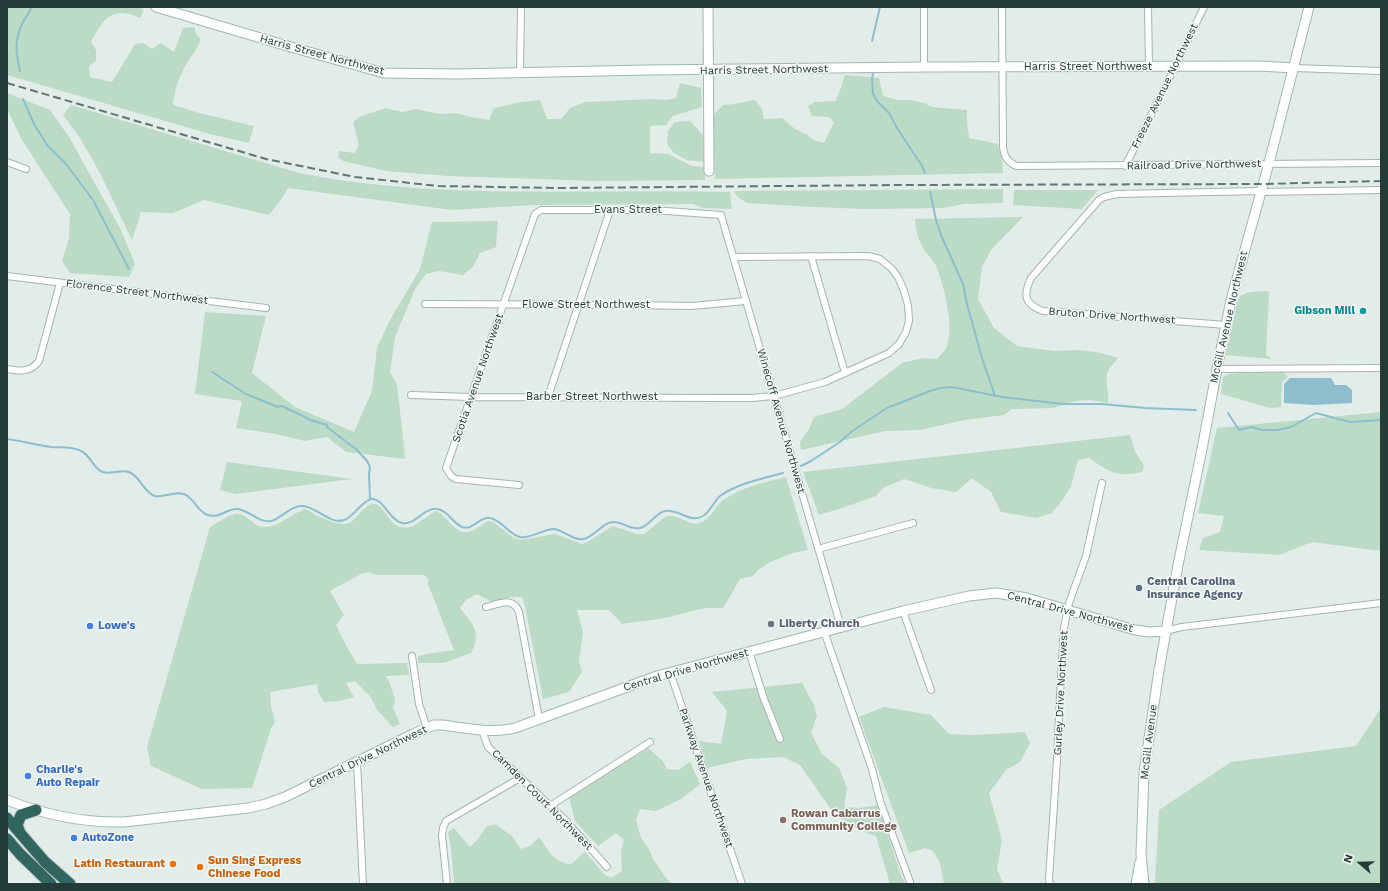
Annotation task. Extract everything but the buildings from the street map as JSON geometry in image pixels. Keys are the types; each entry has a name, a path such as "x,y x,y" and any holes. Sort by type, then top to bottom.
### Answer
{"highway":[{"path":"21,835 17,825 21,815 36,810"},
{"path":"7,818 45,862"},
{"path":"7,826 21,844 45,862 70,884"},
{"path":"7,840 51,884"}],"street":[{"name":"Harris Street Northwest","path":"156,7 384,73 456,74 924,67 1259,66 1381,71"},
{"path":"520,73 521,7"},
{"path":"708,7 709,171"},
{"path":"924,7 924,67"},
{"path":"1002,7 1003,67"},
{"path":"1148,7 1149,67"},
{"name":"Freeze Avenue Northwest","path":"1125,166 1204,7"},
{"name":"McGill Avenue Northwest","path":"1166,632 1180,552 1231,300 1310,7"},
{"name":"Railroad Drive Northwest","path":"1003,67 1003,146 1006,158 1009,162 1016,166 1381,163"},
{"path":"7,162 26,169"},
{"name":"Bruton Drive Northwest","path":"1226,325 1043,311 1033,306 1029,301 1026,294 1026,289 1031,278 1099,200 1104,197 1117,194 1381,190"},
{"name":"Evans Street","path":"535,214 541,210 653,210 721,215"},
{"path":"548,397 610,210"},
{"name":"Scotia Avenue Northwest","path":"519,485 456,479 448,473 446,468 535,214"},
{"name":"Winecoff Avenue Northwest","path":"721,215 841,627"},
{"path":"811,256 845,373"},
{"name":"Barber Street Northwest","path":"411,396 731,398 774,396 825,382 889,353 899,344 906,332 909,321 908,305 898,277 891,268 880,259 868,256 733,257"},
{"name":"Florence Street Northwest","path":"7,276 266,308"},
{"path":"7,370 25,371 35,366 39,361 60,282"},
{"name":"Flowe Street Northwest","path":"426,304 692,306 746,301"},
{"path":"1217,369 1381,368"},
{"name":"Gurley Drive Northwest","path":"1050,884 1049,879 1064,628 1067,610 1086,556 1102,483"},
{"path":"818,549 913,523"},
{"name":"Central Drive Northwest","path":"7,800 36,810 77,820 118,822 211,814 248,808 266,804 285,797 434,725 503,731 525,725 670,672 824,631 969,596 996,593 1027,598 1135,630 1149,632 1166,632 1182,627 1381,603"},
{"path":"486,607 509,602 514,603 517,607 539,719"},
{"path":"903,611 931,690"},
{"path":"824,631 872,769 880,800 910,882"},
{"name":"McGill Avenue","path":"1141,854 1144,774 1166,632"},
{"path":"749,651 764,699 780,739"},
{"path":"412,656 419,704 427,728"},
{"name":"Parkway Avenue Northwest","path":"670,672 742,884"},
{"name":"Camden Court Northwest","path":"482,730 488,747 566,821 607,867"},
{"path":"550,806 650,742"},
{"path":"357,762 363,884"},
{"path":"447,884 442,835 446,821 520,778"},
{"path":"1136,884 1141,854"},
{"path":"1141,854 1144,884"}],"green space":[{"path":"7,7 136,7 144,9 140,18 124,13 111,16 103,23 91,42 96,50 96,61 89,66 90,77 112,82 135,44 143,43 152,49 161,43 174,52 183,28 195,27 195,32 201,40 181,74 173,105 199,113 254,126 249,143 210,134 7,75"},
{"path":"845,75 879,78 883,96 898,100 910,100 924,103 932,107 967,110 969,138 998,144 1002,160 1003,173 715,179 713,115 723,105 755,100 762,109 764,119 782,118 795,129 808,135 813,140 824,143 834,122 829,117 812,116 808,106 815,102 836,101"},
{"path":"680,83 701,88 702,107 673,116 666,125 650,126 650,153 668,154 692,166 705,167 705,180 598,181 448,176 386,171 343,161 338,157 339,151 355,153 359,145 353,122 359,117 386,108 402,112 415,109 441,114 456,113 489,120 494,108 521,102 540,100 547,119 561,119 570,108 585,102 653,99 667,100 676,98"},
{"path":"7,93 50,110 69,137 121,230 135,264 129,277 70,273 62,261 69,239 70,214 22,140 7,109"},
{"path":"71,105 299,173 352,182 406,187 514,192 730,192 732,209 704,208 693,204 533,205 452,210 288,188 269,215 204,200 173,213 141,212 132,240 92,159 74,129 63,115"},
{"path":"690,121 703,135 704,162 687,160 674,153 667,144 668,131 675,122"},
{"path":"1003,189 1003,203 964,204 944,208 867,209 747,203 738,197 733,191"},
{"path":"1014,190 1098,190 1082,209 1013,205"},
{"path":"1023,217 991,250 982,267 978,299 994,328 1017,346 1054,351 1077,350 1097,352 1118,358 1107,374 1108,403 1091,400 1075,401 1053,408 1012,409 1004,415 965,420 920,430 885,431 801,450 800,442 809,429 814,417 842,409 902,363 923,358 937,359 945,350 948,343 949,333 946,298 936,266 925,251 919,239 915,219"},
{"path":"498,221 496,247 480,253 473,267 463,275 439,271 426,274 415,289 395,337 390,372 397,385 405,459 346,452 327,437 305,441 276,434 236,428 242,401 195,394 205,312 266,316 252,373 295,407 354,432 372,391 377,348 390,320 420,269 432,222"},
{"path":"1268,291 1266,355 1272,359 1226,355 1238,298 1241,295 1248,293"},
{"path":"1252,372 1283,372 1288,377 1282,382 1281,407 1270,408 1221,394 1223,377 1228,375 1234,373"},
{"path":"1381,412 1381,551 1312,542 1279,555 1199,550 1203,538 1220,532 1224,516 1198,513 1217,428"},
{"path":"1130,435 1135,451 1144,466 1142,472 1133,474 1119,474 1102,467 1089,458 1078,460 1071,486 1064,498 1052,513 1036,518 1001,512 991,492 972,478 956,492 931,488 904,479 883,488 876,496 819,515 803,472"},
{"path":"227,462 352,479 235,494 220,490"},
{"path":"786,477 808,550 793,553 770,562 758,570 753,576 740,579 723,608 705,608 665,618 622,624 609,610 577,610 583,633 579,661 582,672 569,692 543,699 522,597 513,597 492,602 477,594 466,600 460,608 469,619 476,634 476,640 471,653 443,663 418,663 418,656 454,650 428,584 428,578 424,575 377,575 368,572 361,574 330,591 344,615 336,625 357,664 407,663 409,675 386,676 395,699 393,708 400,724 393,727 377,710 370,696 355,681 346,683 354,697 339,701 324,702 318,692 317,684 270,692 271,706 275,722 271,729 252,788 202,789 151,766 147,747 210,527 228,516 235,514 243,515 257,525 266,527 275,525 305,509 327,520 344,524 354,520 360,512 373,504 382,508 393,523 405,528 413,526 436,511 463,532 473,530 488,521 493,522 514,538 521,540 555,534 582,544 613,526 637,534 644,534 665,517 670,516 674,516 691,523 700,523 707,519 719,504 729,496 752,486"},
{"path":"802,683 814,705 817,716 811,733 822,754 839,768 847,788 844,807 859,808 878,805 905,884 890,884 876,836 867,833 835,815 800,765 783,757 747,759 707,768 699,741 721,744 727,711 712,692"},
{"path":"884,707 931,715 949,734 973,735 1025,732 1030,743 1020,762 1006,770 989,793 1002,840 997,869 1003,884 944,884 940,863 933,851 925,848 909,853 859,717"},
{"path":"1381,708 1381,884 1155,884 1159,810 1231,762 1356,746"},
{"path":"648,748 662,760 667,769 678,770 690,762 700,784 681,799 656,811 640,809 636,820 641,838 648,847 653,859 671,884 454,884 448,832 454,828 470,847 478,839 486,827 495,824 512,836 521,849 530,846 539,837 552,855 560,861 571,864 585,852 605,875 611,878 622,871 621,850 624,840 616,833 598,846 575,821 569,797"}],"water":[{"path":"1290,378 1331,378 1335,385 1346,385 1352,390 1352,403 1314,405 1284,403 1284,384"}],"waterway":[{"path":"20,71 17,53 19,30 32,7"},
{"path":"872,41 880,7"},
{"path":"873,73 873,94 877,101 889,113 925,173"},
{"path":"23,99 34,124 47,145 66,164 93,200 129,269"},
{"path":"930,192 941,235 963,284 982,358 995,396"},
{"path":"212,372 246,394 278,407 282,406 310,420 327,425 327,427 357,450 367,461 370,467 370,499"},
{"path":"801,466 840,442 851,432 887,408 940,388 952,387 1002,397 1063,404 1102,404 1145,408 1196,410"},
{"path":"1228,413 1239,430 1252,427 1262,430 1277,430 1291,427 1316,413 1350,422 1381,420"},
{"path":"7,439 51,447 78,449 103,472 129,472 136,477 148,492 155,496 178,493 186,495 202,511 212,516 238,509 247,512 258,519 271,521 294,508 303,506 339,521 348,518 365,502 372,499 380,502 394,518 402,523 411,522 428,511 437,509 447,514 455,523 462,527 470,527 483,519 490,518 498,521 512,533 520,537 554,529 572,537 583,539 591,536 606,524 614,522 633,528 644,527 658,514 665,511 698,518 703,516 720,496 734,488 783,473"}],"railway":[{"path":"7,83 266,159 355,177 438,186 556,188 1263,184 1381,181"}],"place":[{"name":"Gibson Mill","path":"1363,311"},
{"name":"Central Carolina Insurance Agency","path":"1139,588"},
{"name":"Liberty Church","path":"771,624"},
{"name":"Lowe's","path":"90,626"},
{"name":"Charlie's Auto Repair","path":"28,776"},
{"name":"Rowan Cabarrus Community College","path":"783,820"},
{"name":"AutoZone","path":"74,838"},
{"name":"Latin Restaurant","path":"173,864"},
{"name":"Sun Sing Express Chinese Food","path":"200,867"}]}
